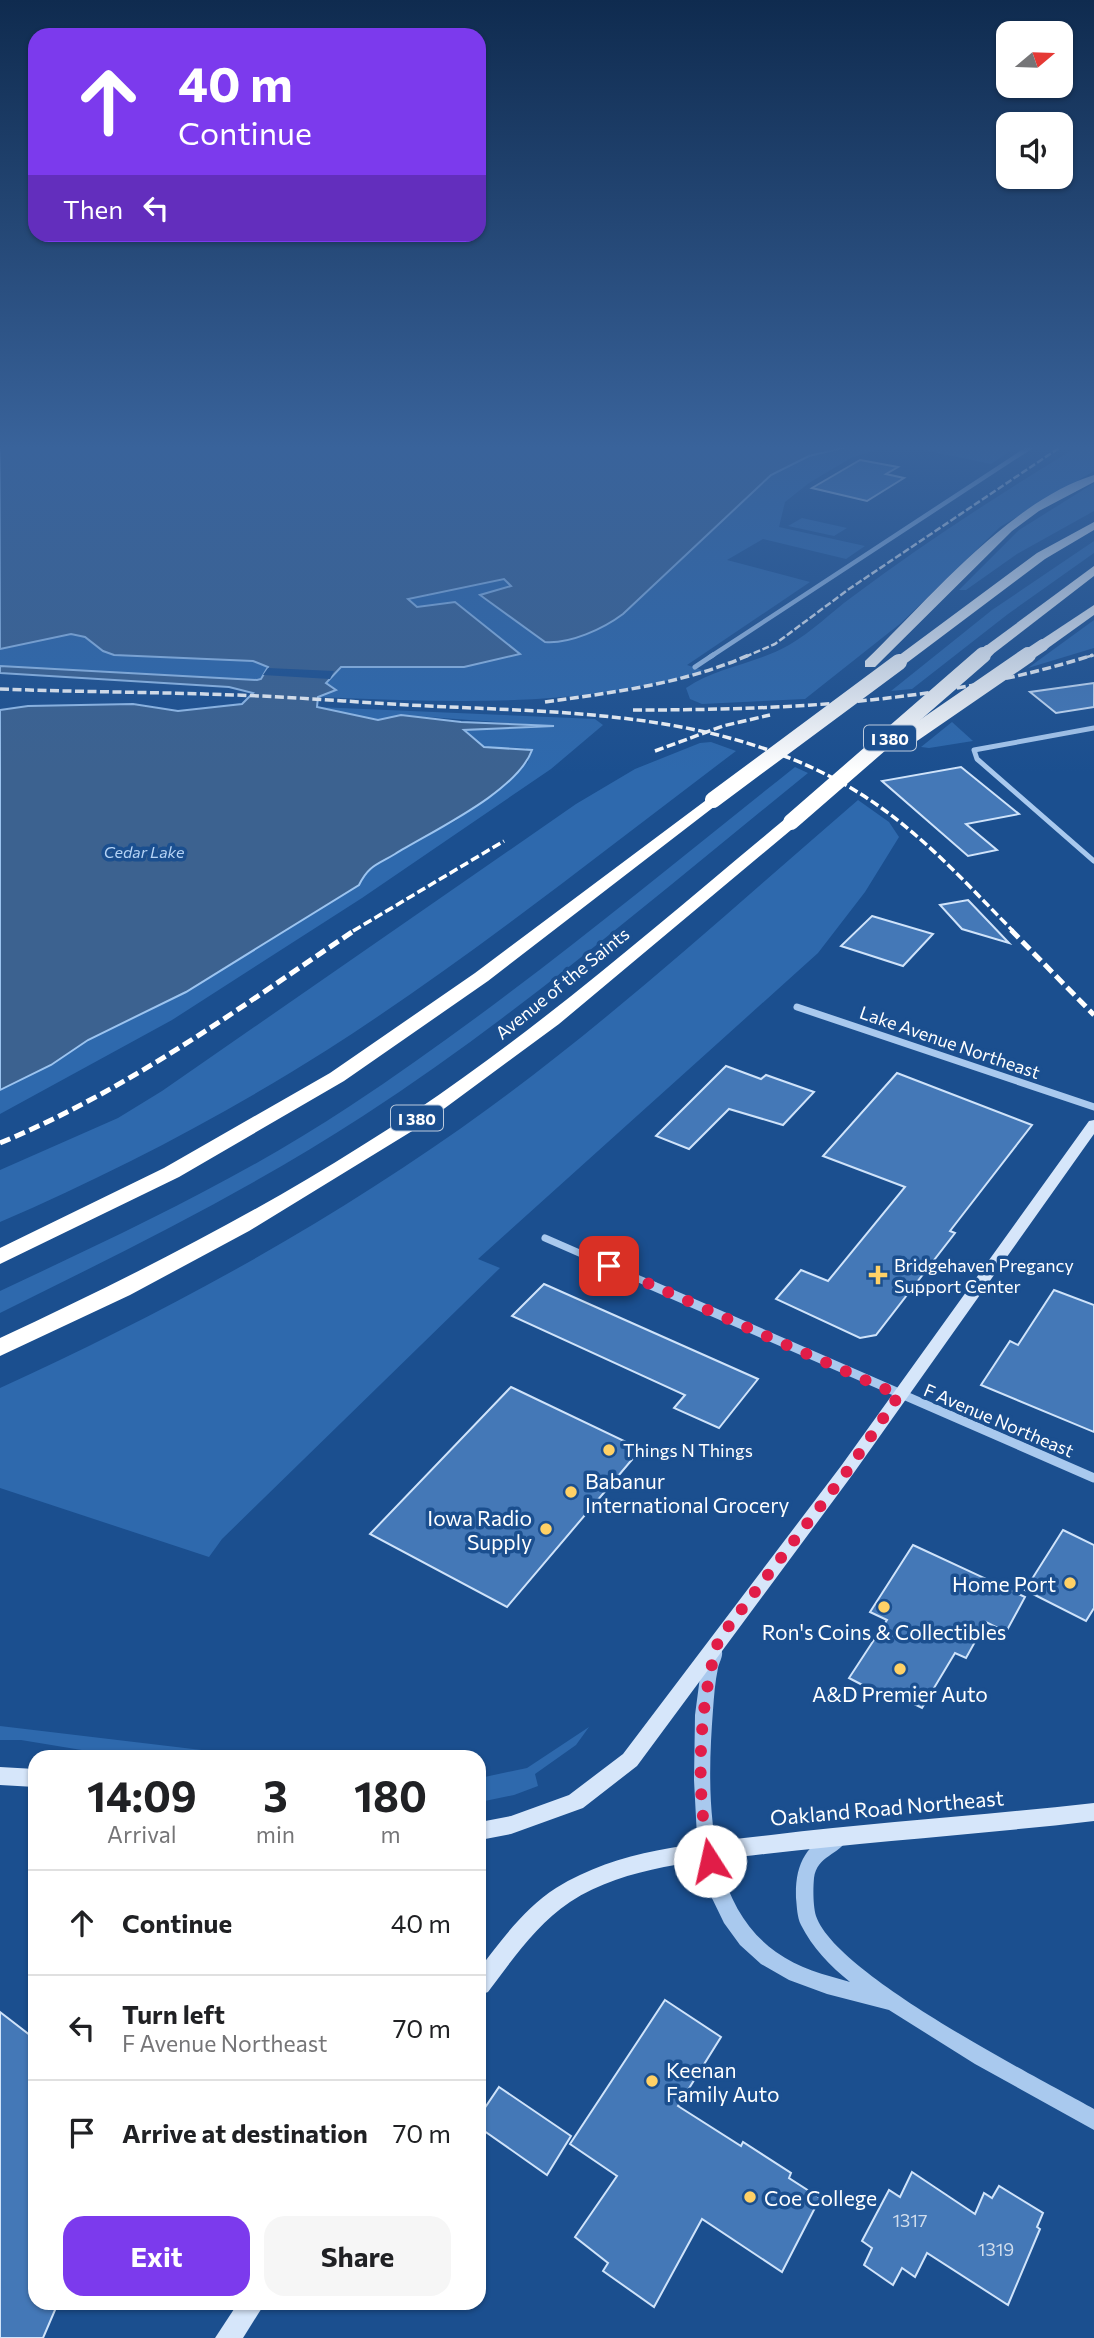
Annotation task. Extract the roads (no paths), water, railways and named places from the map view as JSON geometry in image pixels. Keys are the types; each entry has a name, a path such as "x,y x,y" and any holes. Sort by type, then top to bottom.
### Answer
{"highway":[{"path":"827,717 870,664 983,553"},
{"path":"0,1257 162,1179 335,1079 462,990 1046,553"},
{"name":"Avenue of the Saints","path":"0,1348 172,1265 330,1175 405,1126 538,1030 848,775 988,651 1094,569"},
{"path":"848,775 969,698 1094,609"}],"main road":[{"path":"486,1830 511,1825 576,1802 630,1760 848,1470 1094,1124"},
{"path":"0,1776 28,1778"},
{"name":"Oakland Road Northeast","path":"486,1977 512,1944 562,1896 629,1866 708,1852 851,1833 1094,1812"},
{"path":"228,2338 248,2310"}],"street":[{"path":"695,667 869,553"},
{"path":"1094,728 974,750 977,758 1094,861"},
{"name":"Lake Avenue Northeast","path":"797,1007 1094,1107"},
{"name":"F Avenue Northeast","path":"545,1238 1094,1478"},
{"path":"719,1639 711,1663 703,1715 704,1823 708,1852 726,1909 745,1936 768,1958 793,1971 889,2001"},
{"path":"851,1833 829,1843 809,1863 804,1878 808,1919 818,1937 849,1970 889,2001 1094,2120"}],"water":[{"name":"Cedar Lake","path":"0,553 688,553 623,614 606,625 565,641 545,642 480,595 511,586 504,579 408,599 417,607 455,602 520,654 464,667 341,667 326,683 336,690 318,697 317,707 378,720 401,715 461,722 554,726 464,730 484,747 532,750 523,766 509,781 472,809 374,866 359,885 186,992 88,1040 51,1065 0,1090 0,710 28,706 133,704 178,711 242,704 253,693 229,687 0,673 0,666 257,680 261,679 268,667 253,661 114,655 103,651 85,637 71,634 0,649"}],"railway":[{"path":"745,657 775,644 902,553"},
{"path":"545,702 674,680 749,655"},
{"path":"633,710 750,708 865,700 980,684 1093,655"},
{"path":"1087,657 1094,655"},
{"path":"0,689 258,696 538,711 646,721 705,733"},
{"path":"705,733 770,715"},
{"path":"655,751 705,733"},
{"path":"705,733 751,744 801,763 851,788 917,836 1013,931"},
{"path":"353,931 504,841"},
{"path":"0,1143 94,1098 183,1046 355,930"},
{"path":"1011,930 1094,1015"}],"place":[{"name":"Bridgehaven Pregancy Support Center","path":"878,1275"},
{"name":"Things N Things","path":"609,1450"},
{"name":"Babanur International Grocery","path":"571,1492"},
{"name":"Iowa Radio Supply","path":"546,1529"},
{"name":"Home Port","path":"1070,1583"},
{"name":"Ron's Coins & Collectibles","path":"884,1607"},
{"name":"A&D Premier Auto","path":"900,1669"},
{"name":"Keenan Family Auto","path":"652,2081"},
{"name":"Coe College","path":"750,2197"}]}
